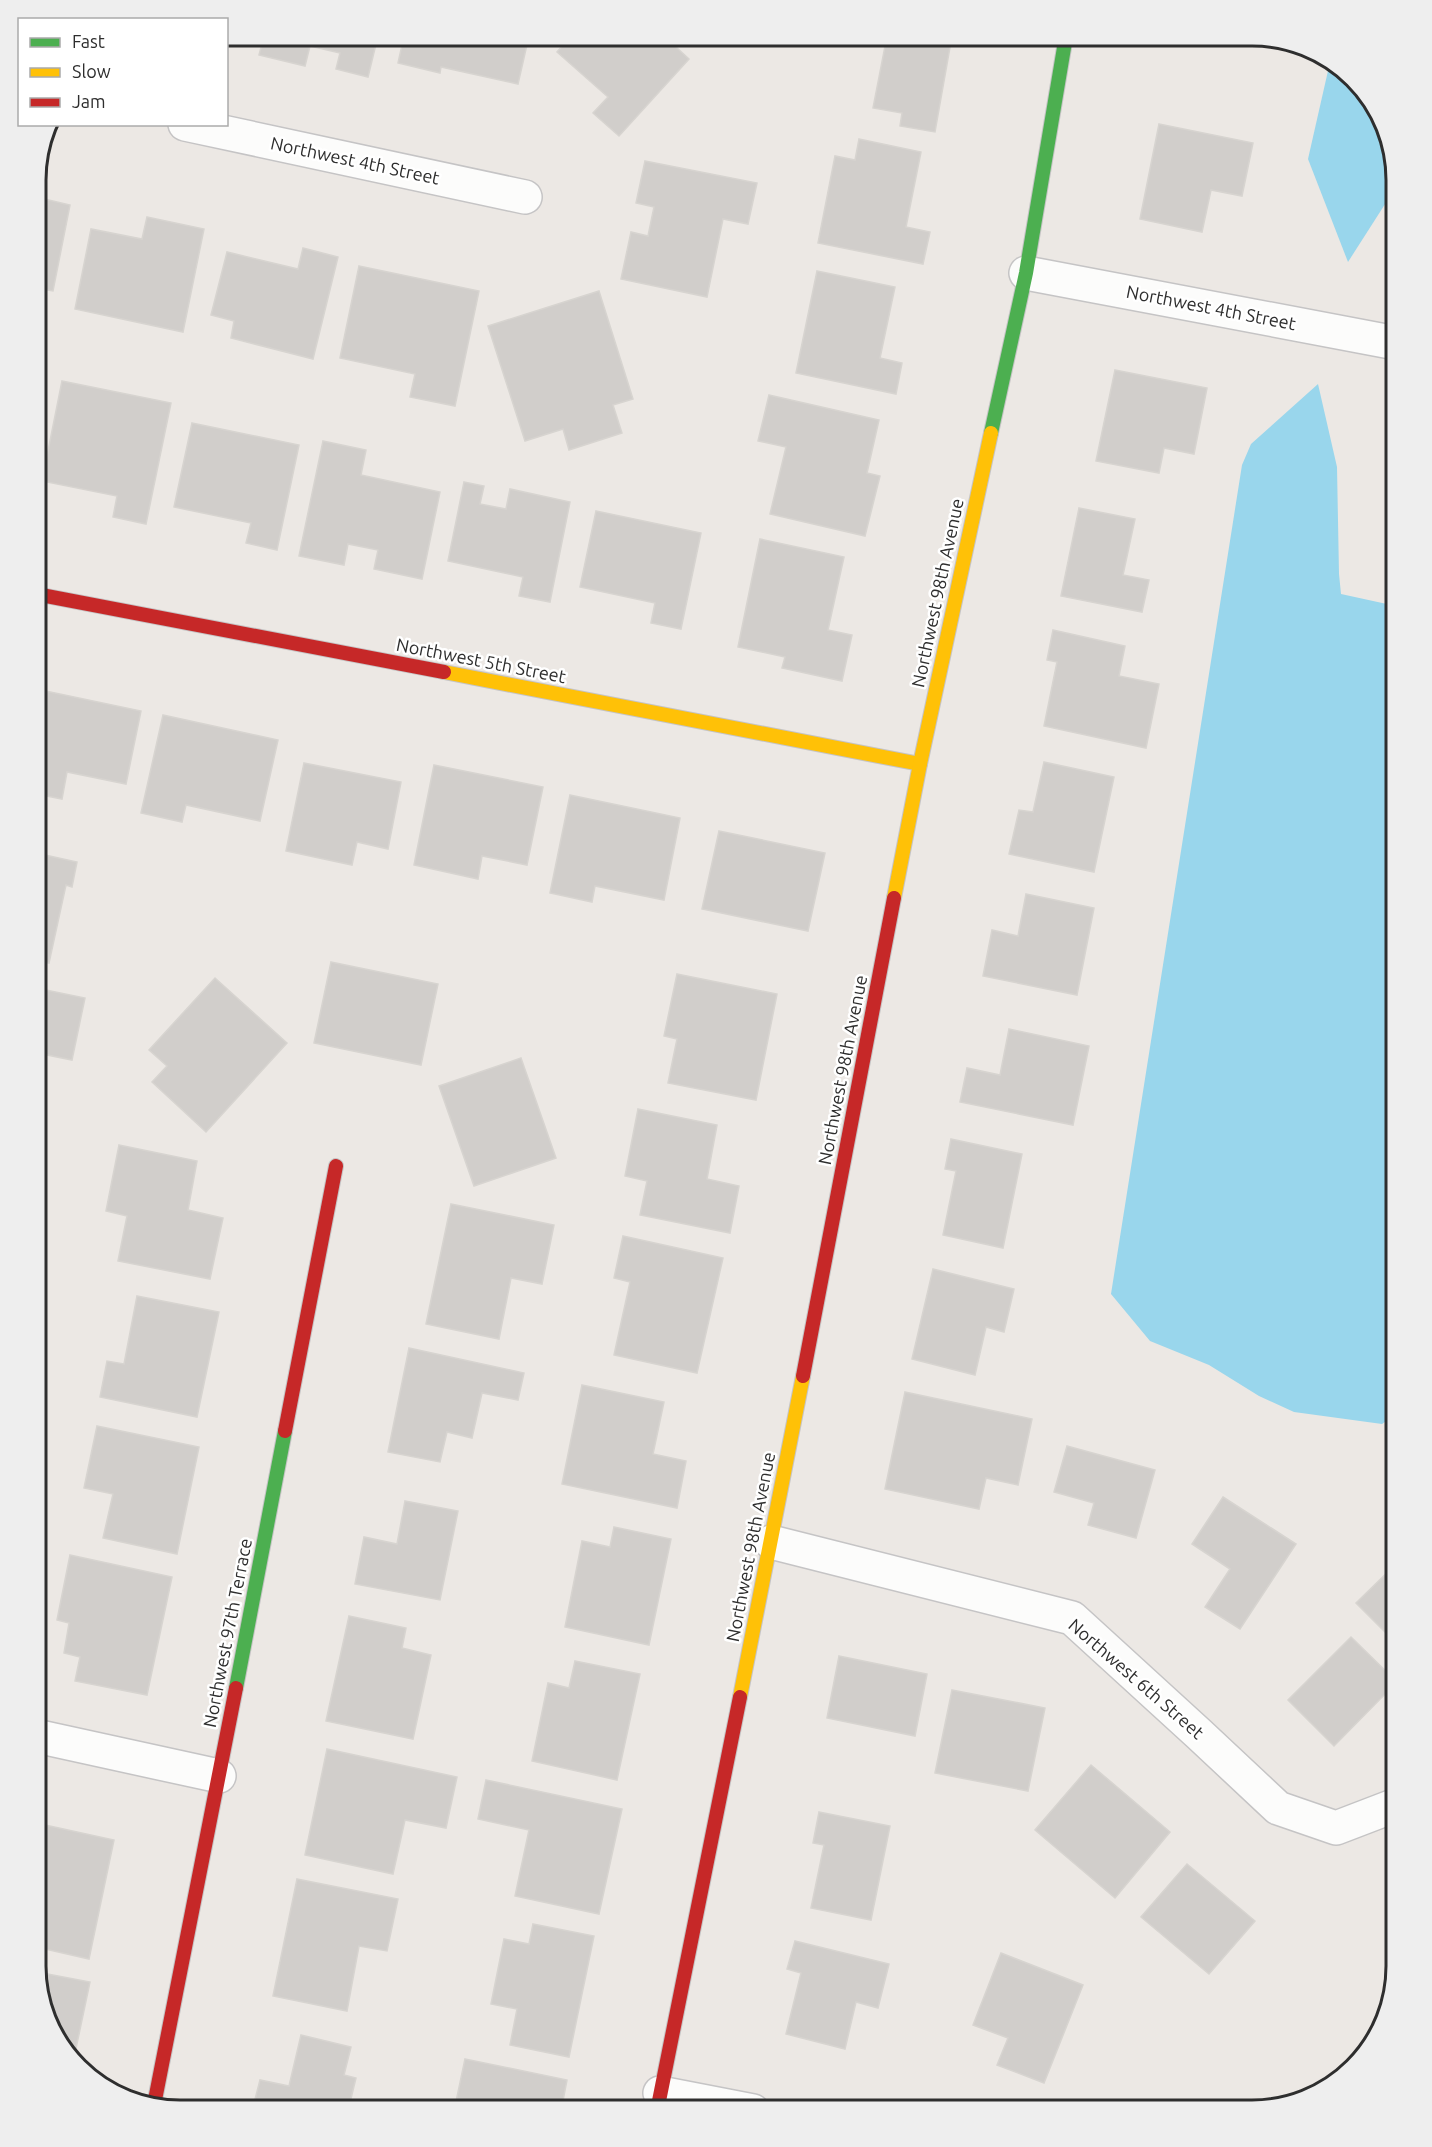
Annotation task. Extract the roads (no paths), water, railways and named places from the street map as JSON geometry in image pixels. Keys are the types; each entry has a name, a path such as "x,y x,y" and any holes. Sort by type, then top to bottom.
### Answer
{"street":[{"name":"Northwest 98th Avenue","path":"658,2100 771,1542 920,764 1026,273 1064,47"},
{"name":"Northwest 4th Street","path":"194,126 525,197"},
{"name":"Northwest 4th Street","path":"1026,273 1386,341"},
{"name":"Northwest 5th Street","path":"47,596 920,764"},
{"name":"Northwest 97th Terrace","path":"155,2098 336,1166"},
{"name":"Northwest 6th Street","path":"771,1542 1072,1618 1278,1808 1336,1828 1386,1809"},
{"path":"46,1738 219,1776"}],"water":[{"path":"1328,70 1346,86 1368,113 1381,146 1386,180 1386,203 1348,262 1308,159"},
{"path":"1318,384 1337,467 1341,594 1386,604 1386,1421 1382,1424 1294,1412 1259,1396 1209,1365 1150,1341 1111,1294 1242,465 1251,444"}]}
